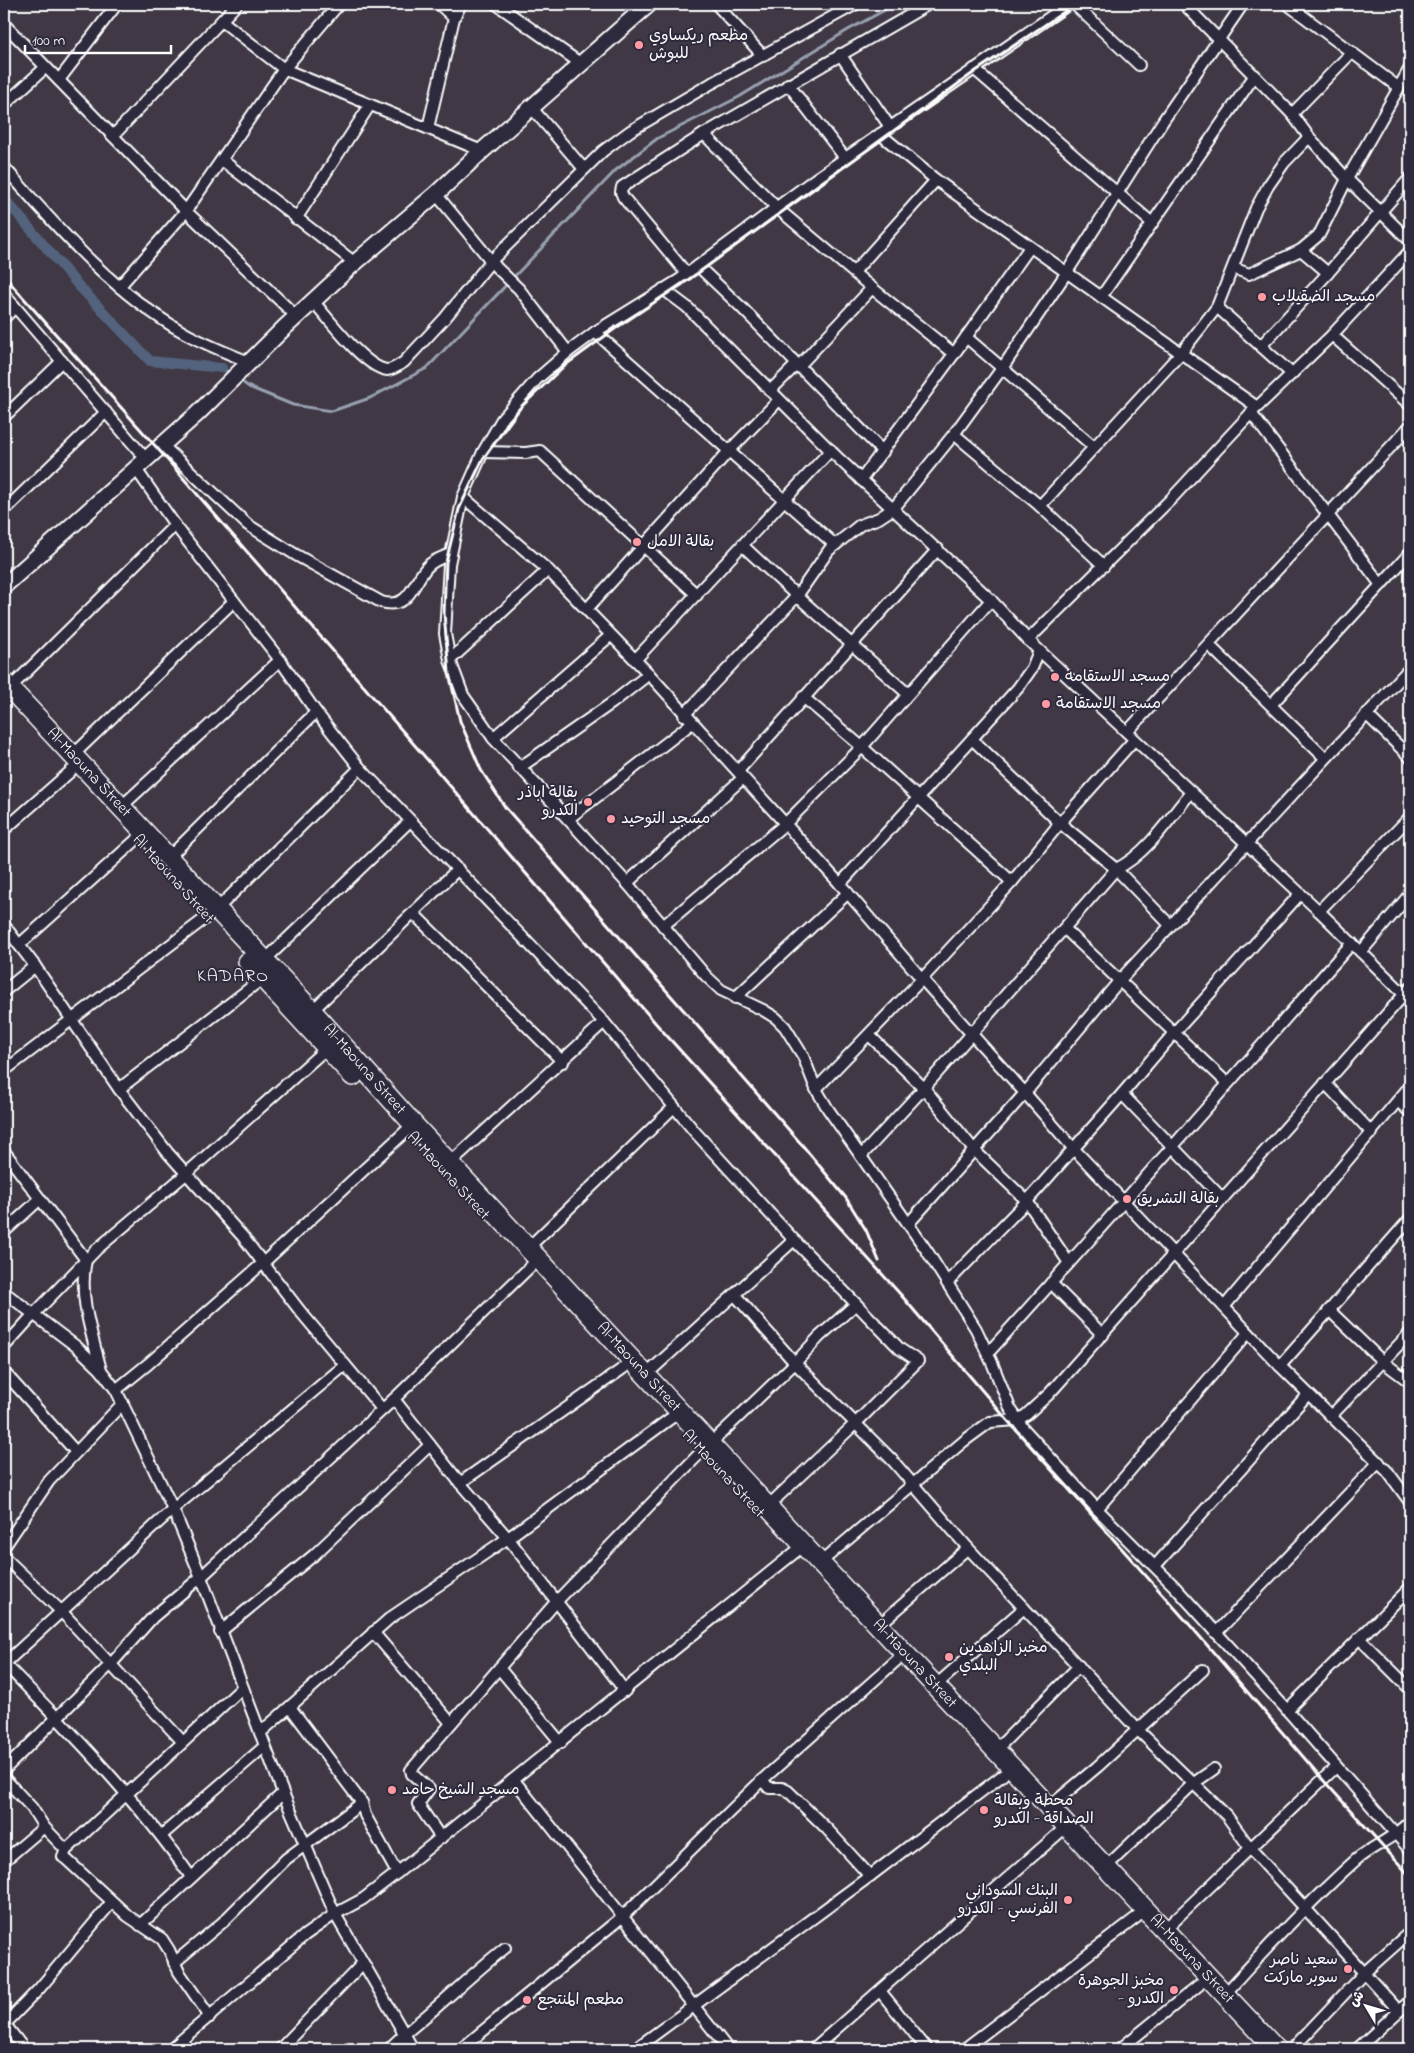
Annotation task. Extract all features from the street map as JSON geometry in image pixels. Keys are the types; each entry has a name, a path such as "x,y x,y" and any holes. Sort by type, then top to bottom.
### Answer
{"highway":[{"name":"Al Maouna Street","path":"6,690 136,840 192,893 264,969 332,1044 406,1131 671,1418 706,1447 800,1548 897,1660 959,1719 1003,1775 1260,2049"},
{"name":"Al-Maouna Street","path":"72,764 121,807 168,858 192,893"},
{"name":"Al-Maouna Street","path":"264,969 312,1011 332,1044 450,1163 529,1247 646,1375 706,1447 768,1506 800,1548 820,1563 879,1625 935,1686 959,1719 996,1750 1276,2049"}],"street":[{"path":"59,80 117,4"},
{"path":"114,136 237,4"},
{"path":"119,287 186,211 284,69 339,4"},
{"path":"439,4 454,18"},
{"path":"428,128 454,18 461,4"},
{"path":"496,4 580,63"},
{"path":"4,586 162,445 296,316 649,4"},
{"path":"716,4 763,56"},
{"path":"313,301 356,351 375,365 388,370 404,362 528,226 603,152 630,131 712,83 856,4"},
{"path":"687,274 621,192 626,184 704,134 788,84 929,4"},
{"path":"1069,4 845,158 687,274 596,332 568,352 537,379 502,419 463,497 451,554 445,634 450,660 463,695 493,738 627,883 706,976 721,990 770,1014 785,1027 803,1056 816,1089 908,1223 976,1329 1017,1420 1045,1454 1155,1566 1287,1710 1336,1767 1398,1834 1410,1850"},
{"path":"1074,4 1139,65"},
{"path":"1184,4 1255,75 1292,114 1347,178 1410,241"},
{"path":"568,819 688,719 797,596 818,564 835,545 860,525 879,518 894,508 954,434 1003,367 1067,272 1163,120 1243,4"},
{"path":"1287,4 1398,87"},
{"path":"222,21 284,69 482,151"},
{"path":"4,24 186,211 296,316"},
{"path":"1292,114 1352,52"},
{"path":"840,54 890,127"},
{"path":"4,105 46,67"},
{"path":"1232,268 1249,274 1301,250 1319,235 1347,178 1410,68"},
{"path":"974,69 1117,194 1152,222"},
{"path":"1101,297 1255,75"},
{"path":"788,84 845,158"},
{"path":"296,219 370,105"},
{"path":"531,107 584,169"},
{"path":"704,134 777,208 954,354"},
{"path":"880,134 936,180 1181,353 1254,410 1327,514 1381,585"},
{"path":"1040,506 1181,353 1217,307 1256,208 1284,163 1309,136"},
{"path":"222,160 355,264"},
{"path":"4,167 46,216 119,287 182,332 244,367"},
{"path":"1261,346 1328,273 1410,178"},
{"path":"854,272 936,180"},
{"path":"436,194 494,264 519,289 568,352"},
{"path":"862,480 1030,247"},
{"path":"1301,250 1328,273"},
{"path":"1028,640 1173,497 1254,410 1332,335 1410,251"},
{"path":"698,266 742,308 883,452"},
{"path":"770,391 797,366 872,288"},
{"path":"663,289 687,307 830,450 991,600 1039,651 1408,994 1325,1083 1049,1394 1026,1415 1017,1420 990,1422 964,1441 820,1563"},
{"path":"4,294 106,412 141,464 175,525 280,660 316,712 360,768 604,1022 673,1108 794,1240 900,1349 918,1361 768,1506"},
{"path":"4,318 15,307"},
{"path":"1217,307 1292,374"},
{"path":"596,332 835,545"},
{"path":"1332,335 1410,405"},
{"path":"966,337 1094,447"},
{"path":"4,417 62,361"},
{"path":"587,609 729,451 779,400"},
{"path":"4,511 106,412"},
{"path":"816,1089 1012,882 1131,736 1210,645 1327,514 1410,426"},
{"path":"954,434 1040,506 1104,566"},
{"path":"162,445 248,525 296,555 381,602 390,605 400,603 410,593 428,566 451,554"},
{"path":"634,660 697,595 830,450"},
{"path":"484,452 526,453 540,451 697,595"},
{"path":"463,497 548,570 587,609 610,636 649,674 840,884 1073,1148 1280,1366 1379,1462 1410,1502"},
{"path":"6,690 175,525"},
{"path":"742,545 908,694"},
{"path":"627,883 741,774 803,697 938,549"},
{"path":"1270,705 1410,553"},
{"path":"450,660 548,570"},
{"path":"663,926 785,824 862,747 991,600"},
{"path":"4,830 234,602"},
{"path":"493,738 610,636"},
{"path":"1210,645 1325,758"},
{"path":"840,884 1018,688 1032,668 1039,651"},
{"path":"121,807 280,660"},
{"path":"908,1223 1025,1092 1120,980 1410,668"},
{"path":"519,768 599,713 649,674"},
{"path":"803,697 862,747 1012,882"},
{"path":"168,858 316,712"},
{"path":"1366,714 1410,757"},
{"path":"972,739 1060,823 1116,870 1170,925"},
{"path":"4,1071 212,914 360,768"},
{"path":"861,1156 924,1088 1116,870 1131,860 1152,840 1191,792"},
{"path":"1319,911 1410,817"},
{"path":"119,1089 264,969 410,821"},
{"path":"19,945 136,840"},
{"path":"312,1011 414,914 458,869"},
{"path":"735,998 848,893"},
{"path":"946,1283 1027,1201 1174,1033 1300,894"},
{"path":"1361,952 1410,894"},
{"path":"414,914 562,1062"},
{"path":"4,925 35,966 119,1089 186,1174 230,1222 300,1311 382,1408"},
{"path":"1065,929 1227,1084"},
{"path":"988,1353 1124,1203 1352,943"},
{"path":"4,991 35,966"},
{"path":"450,1163 604,1022"},
{"path":"869,1034 924,1088 974,1150 1027,1201 1069,1263"},
{"path":"4,1348 33,1314 86,1260 332,1044"},
{"path":"1325,1083 1372,1133"},
{"path":"1224,1307 1410,1086"},
{"path":"1122,1094 1222,1198"},
{"path":"1398,1101 1410,1112"},
{"path":"529,1247 673,1108"},
{"path":"116,1390 263,1263 406,1131"},
{"path":"4,1151 86,1260"},
{"path":"4,1232 40,1199"},
{"path":"1280,1366 1410,1219"},
{"path":"646,1375 794,1240"},
{"path":"86,1260 83,1272 84,1297 101,1370"},
{"path":"4,1770 111,1664 153,1618 201,1577 382,1408 394,1399 531,1266"},
{"path":"1051,1284 1102,1335"},
{"path":"4,1292 58,1332 101,1370 116,1390 173,1509 201,1577 220,1632 283,1793 335,1914 412,2049"},
{"path":"735,1295 795,1363 856,1423 913,1484 968,1548 1138,1730 1227,1816 1250,1848 1399,2011"},
{"path":"441,1838 418,1804 429,1789 411,1771 556,1602 706,1447 795,1363 819,1337 856,1304"},
{"path":"1329,1310 1382,1361 1410,1382"},
{"path":"1097,1509 1248,1333"},
{"path":"1331,1416 1410,1333"},
{"path":"191,1877 162,1835 126,1793 58,1718 4,1663 173,1509 345,1365"},
{"path":"460,1483 625,1367"},
{"path":"4,1372 76,1452"},
{"path":"1155,1566 1308,1394"},
{"path":"394,1399 460,1483 508,1538 625,1691"},
{"path":"4,1546 49,1481 123,1403"},
{"path":"260,1732 373,1632 412,1602 508,1538 671,1418"},
{"path":"220,1632 314,1555 430,1445"},
{"path":"1216,1633 1379,1462"},
{"path":"171,2049 305,1935 335,1914 363,1898 397,1873 561,1743 800,1548"},
{"path":"879,1625 968,1548"},
{"path":"4,1557 62,1611 182,1741"},
{"path":"1287,1710 1410,1588"},
{"path":"935,1686 1024,1608"},
{"path":"373,1632 451,1723"},
{"path":"1359,1638 1410,1689"},
{"path":"461,2049 622,1917 762,1780 897,1660"},
{"path":"996,1750 1079,1666"},
{"path":"499,1668 561,1743"},
{"path":"1049,1807 1138,1730 1203,1670"},
{"path":"210,2017 179,1972 162,1940 111,1903 63,1857 66,1850 126,1793 242,1688"},
{"path":"290,1707 362,1803 365,1815 397,1873"},
{"path":"162,1835 265,1746"},
{"path":"1164,1930 1324,1781 1336,1767"},
{"path":"1106,1867 1194,1784 1214,1769"},
{"path":"635,2049 870,1876 1003,1775"},
{"path":"4,1778 32,1808 44,1827 66,1850"},
{"path":"514,1780 728,2049"},
{"path":"762,1780 769,1788 782,1788 788,1792 827,1829 870,1876"},
{"path":"140,1925 283,1793"},
{"path":"174,1963 223,1922 286,1859 362,1803"},
{"path":"1225,1994 1305,1908 1359,1858 1398,1834 1410,1821"},
{"path":"4,1861 44,1827"},
{"path":"813,2049 1059,1833"},
{"path":"24,2049 4,2024 39,1989 111,1903"},
{"path":"964,2049 1137,1917"},
{"path":"1292,2049 1365,1972 1410,1932"},
{"path":"388,2049 403,2034 427,2016 471,1974 505,1948"},
{"path":"280,2049 363,1963"},
{"path":"1120,2049 1200,1985"},
{"path":"880,1991 927,2049"},
{"path":"1358,2049 1410,2001"}],"waterway":[{"path":"238,379 249,387 293,405 332,411 370,398 427,368 616,170 658,138 739,97 848,30 896,4"},
{"path":"4,198 77,284 150,361 222,368"},
{"path":"222,368 231,374"}],"railway":[{"path":"879,1261 866,1230 846,1198 803,1146 505,807 481,770 460,721 449,673 444,613 446,562 459,509 483,459 520,408 564,366 616,328 698,273 976,71 1076,4"},
{"path":"4,276 158,449 659,1027 901,1295 1008,1421 1189,1624 1324,1781 1410,1876"}],"place":[{"name":"مطعم ريكساوي للبوش","path":"639,45"},
{"name":"مسجد الضقيلاب","path":"1262,297"},
{"name":"بقالة الامل","path":"637,542"},
{"name":"مسجد الاستقامه","path":"1055,677"},
{"name":"مسجد الاستقامة","path":"1046,704"},
{"name":"بقالة اباذر الكدرو","path":"588,802"},
{"name":"مسجد التوحيد","path":"611,819"},
{"name":"بقالة التشريق","path":"1127,1199"},
{"name":"مخبز الزاهدين البلدي","path":"949,1657"},
{"name":"مسجد الشيخ حامد","path":"392,1790"},
{"name":"محطة وبقالة الصداقة - الكدرو","path":"984,1810"},
{"name":"البنك السوداني الفرنسي - الكدرو","path":"1068,1900"},
{"name":"سعيد ناصر سوبر ماركت","path":"1348,1969"},
{"name":"مخبز الجوهرة - الكدرو","path":"1174,1990"},
{"name":"مطعم المنتجع","path":"527,2000"}],"district":[{"name":"KADARO","path":"233,977"}]}
